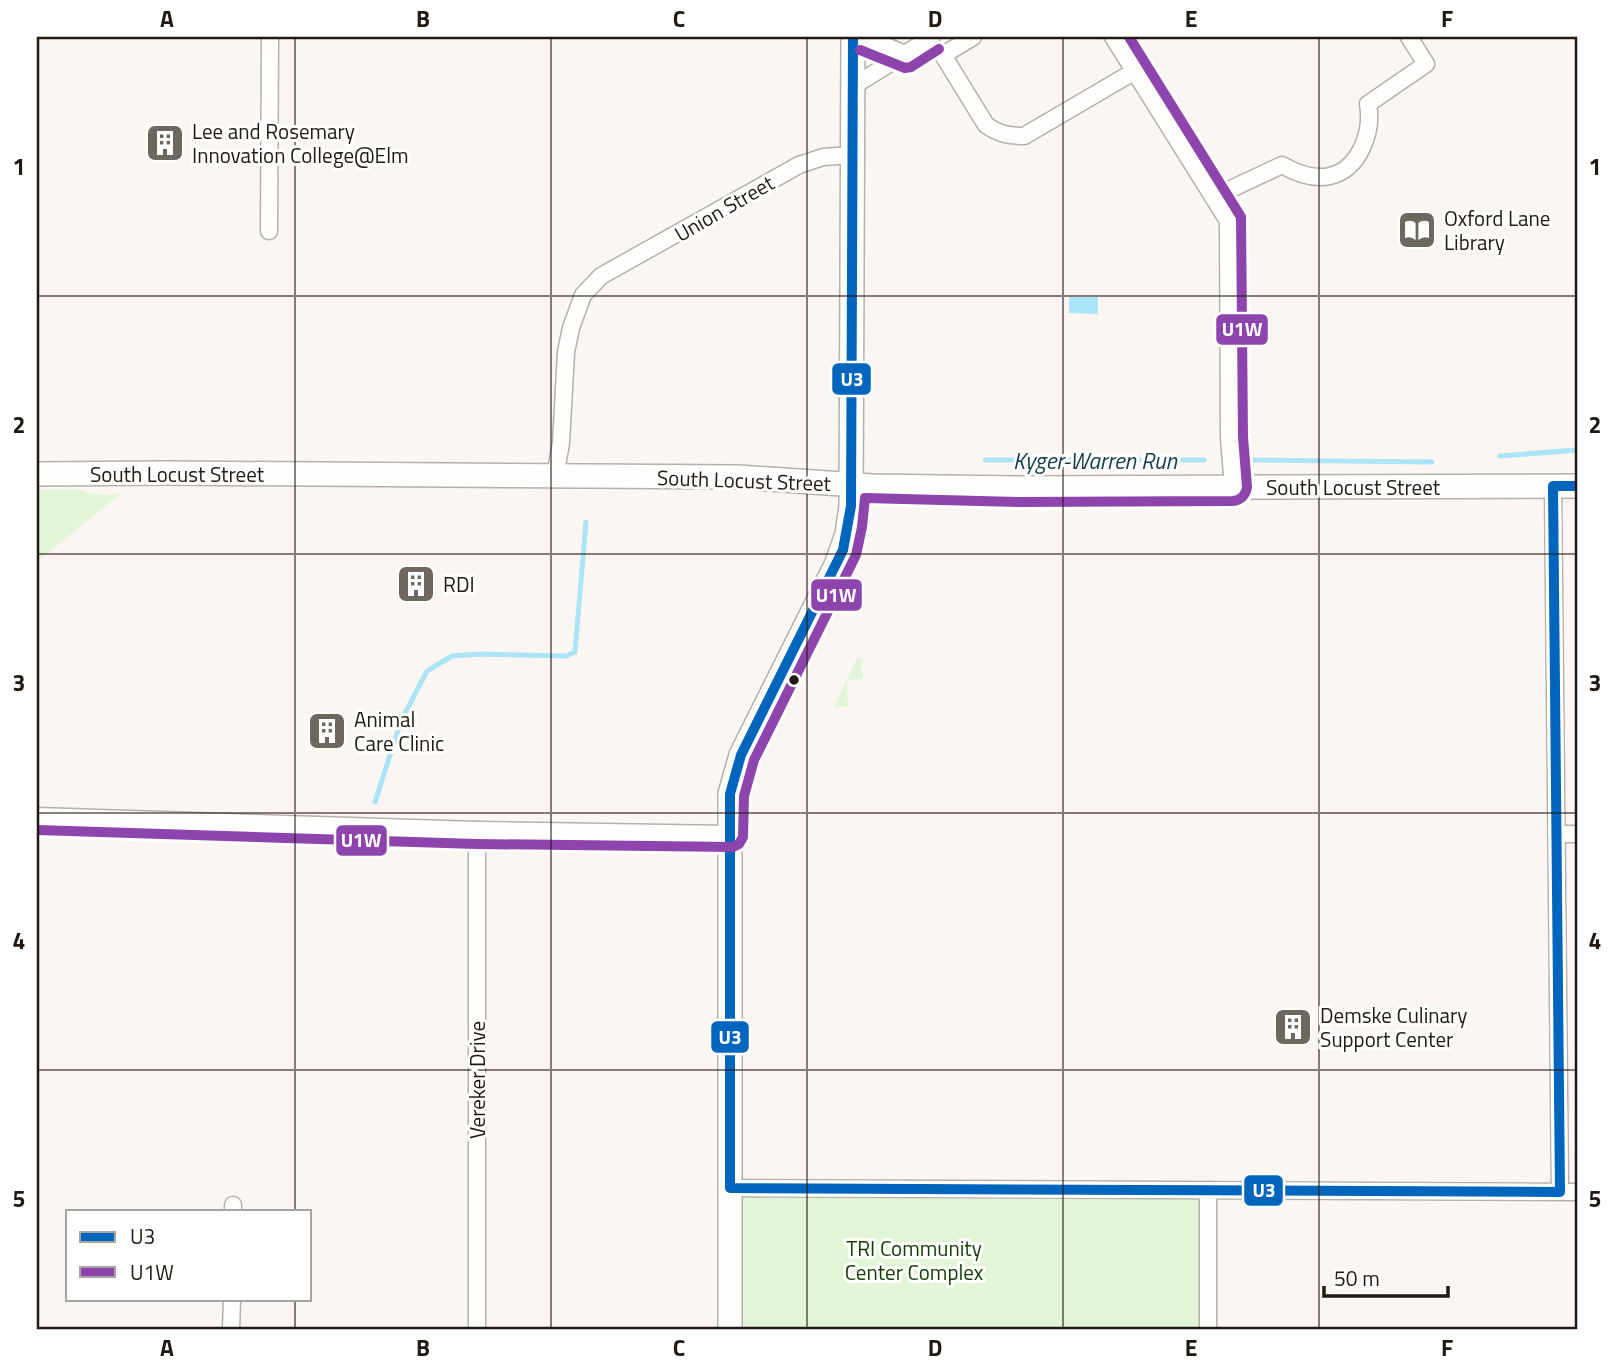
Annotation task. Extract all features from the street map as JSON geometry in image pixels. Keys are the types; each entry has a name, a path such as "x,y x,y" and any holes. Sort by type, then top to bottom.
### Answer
{"street":[{"path":"270,37 270,231"},
{"path":"730,1330 730,793 741,755 842,550 847,534 851,506 853,37"},
{"path":"865,37 905,54"},
{"path":"852,87 932,37"},
{"path":"972,37 943,55 986,125 1009,136 1024,136 1135,71"},
{"path":"1113,37 1228,221 1229,438 1233,487"},
{"path":"1214,197 1282,165 1311,177 1330,176 1341,172 1352,163 1367,135 1370,117 1368,104 1426,64 1409,37"},
{"name":"Union Street","path":"555,476 561,443 566,352 583,295 601,276 799,165 823,156 852,155"},
{"name":"South Locust Street","path":"37,474 738,477 851,484 1018,488 1577,486"},
{"path":"1553,486 1560,1192"},
{"path":"37,816 477,830 729,834"},
{"name":"Vereker Drive","path":"477,830 477,1330"},
{"path":"1556,834 1577,834"},
{"path":"730,1188 1577,1192"},
{"path":"1208,1190 1208,1330"},
{"path":"231,1330 232,1300"}],"green space":[{"path":"37,490 81,490 91,494 120,494 37,562"},
{"path":"861,657 863,679 847,680 848,707 834,707 857,658"},
{"name":"TRI Community Center Complex","path":"730,1188 1208,1190 1208,1330 730,1330"}],"water":[{"path":"1069,297 1098,297 1098,314 1069,313"}],"waterway":[{"name":"Kyger-Warren Run","path":"1500,456 1577,450"},
{"name":"Kyger-Warren Run","path":"985,460 1204,460"},
{"name":"Kyger-Warren Run","path":"1248,460 1432,462"},
{"name":"Kyger-Warren Run","path":"375,802 401,721 427,671 452,656 566,656 575,652 586,522"}],"transit line":[{"name":"U3","path":"853,37 851,506 843,550 741,755 730,794 730,1188 1560,1192 1553,486 1577,486"},
{"name":"U1W","path":"37,830 477,844 733,847 739,844 743,837 744,796 754,760 856,555 865,498 1018,502 1233,501 1241,498 1247,487 1243,437 1241,217 1129,37"},
{"name":"U1W","path":"860,50 905,68 939,49"}],"place":[{"name":"Lee and Rosemary Innovation College@Elm","path":"165,143"},
{"name":"Oxford Lane Library","path":"1417,230"},
{"name":"RDI","path":"416,584"},
{"name":"Animal Care Clinic","path":"327,731"},
{"name":"Demske Culinary Support Center","path":"1293,1027"}]}
